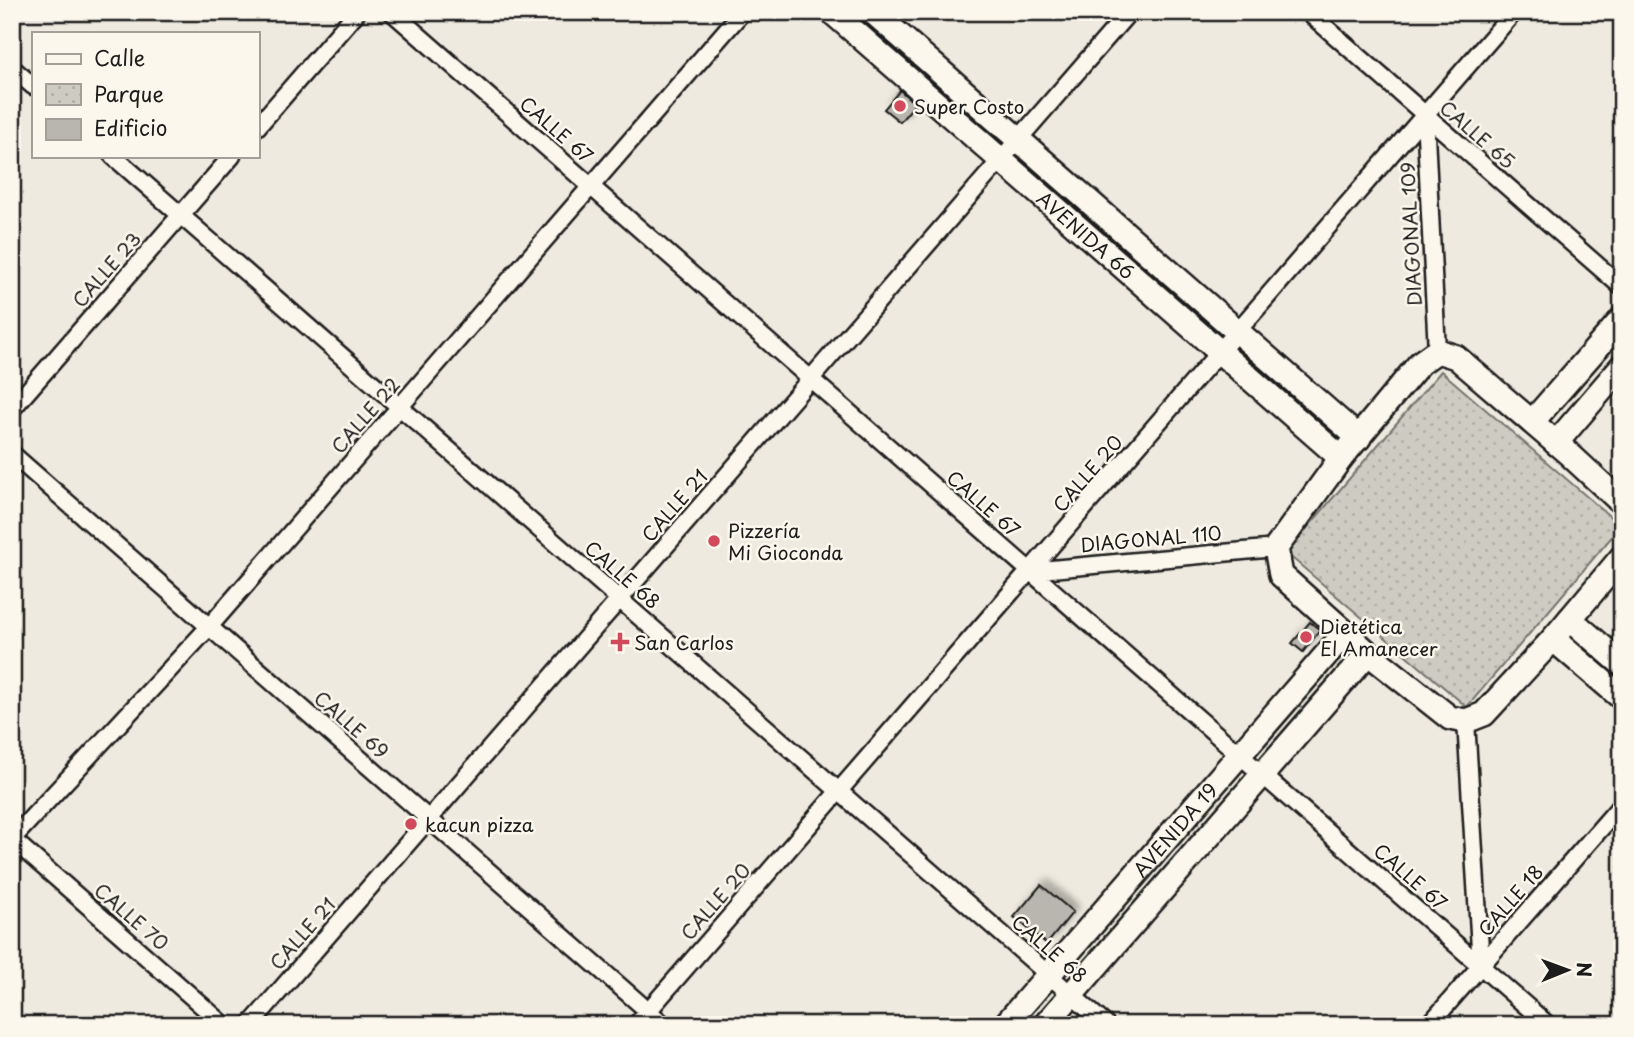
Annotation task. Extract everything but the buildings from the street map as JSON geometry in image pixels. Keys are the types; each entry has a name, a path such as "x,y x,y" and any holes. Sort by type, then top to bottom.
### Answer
{"main road":[{"name":"AVENIDA 66","path":"832,12 1341,458"},
{"name":"AVENIDA 66","path":"873,12 1359,438"},
{"path":"1532,422 1622,319"},
{"path":"1622,503 1456,357 1437,351 1420,363 1341,458 1276,548 1281,575 1368,653 1450,718 1466,721 1484,714 1553,639 1622,557"},
{"path":"1556,443 1622,366"},
{"path":"1570,619 1622,664"},
{"name":"AVENIDA 19","path":"1005,1025 1345,633"},
{"path":"1553,639 1622,698"},
{"name":"AVENIDA 19","path":"1045,1025 1368,653"}],"street":[{"path":"259,125 357,12"},
{"name":"CALLE 67","path":"392,12 1549,1025"},
{"name":"CALLE 22","path":"12,839 209,626 742,12"},
{"name":"CALLE 21","path":"250,1025 1129,12"},
{"name":"CALLE 65","path":"1308,12 1622,287"},
{"name":"CALLE 20","path":"636,1025 1514,12"},
{"path":"12,68 32,85"},
{"name":"DIAGONAL 109","path":"1425,115 1437,351"},
{"name":"CALLE 68","path":"115,158 1106,1025"},
{"name":"CALLE 23","path":"12,410 230,158"},
{"name":"CALLE 69","path":"12,454 664,1025"},
{"name":"DIAGONAL 110","path":"1030,571 1276,548"},
{"path":"1466,721 1481,965"},
{"name":"CALLE 18","path":"1429,1025 1622,804"},
{"name":"CALLE 70","path":"12,839 224,1025"}],"green space":[{"path":"1441,371 1621,526 1467,707 1286,553"},
{"path":"1583,639 1622,673 1622,693 1573,651 1573,640"}],"place":[{"name":"Super Costo","path":"900,106"},
{"name":"Pizzería Mi Gioconda","path":"714,541"},
{"name":"Dietética El Amanecer","path":"1306,637"},
{"name":"San Carlos","path":"620,642"},
{"name":"kacun pizza","path":"411,824"}]}
